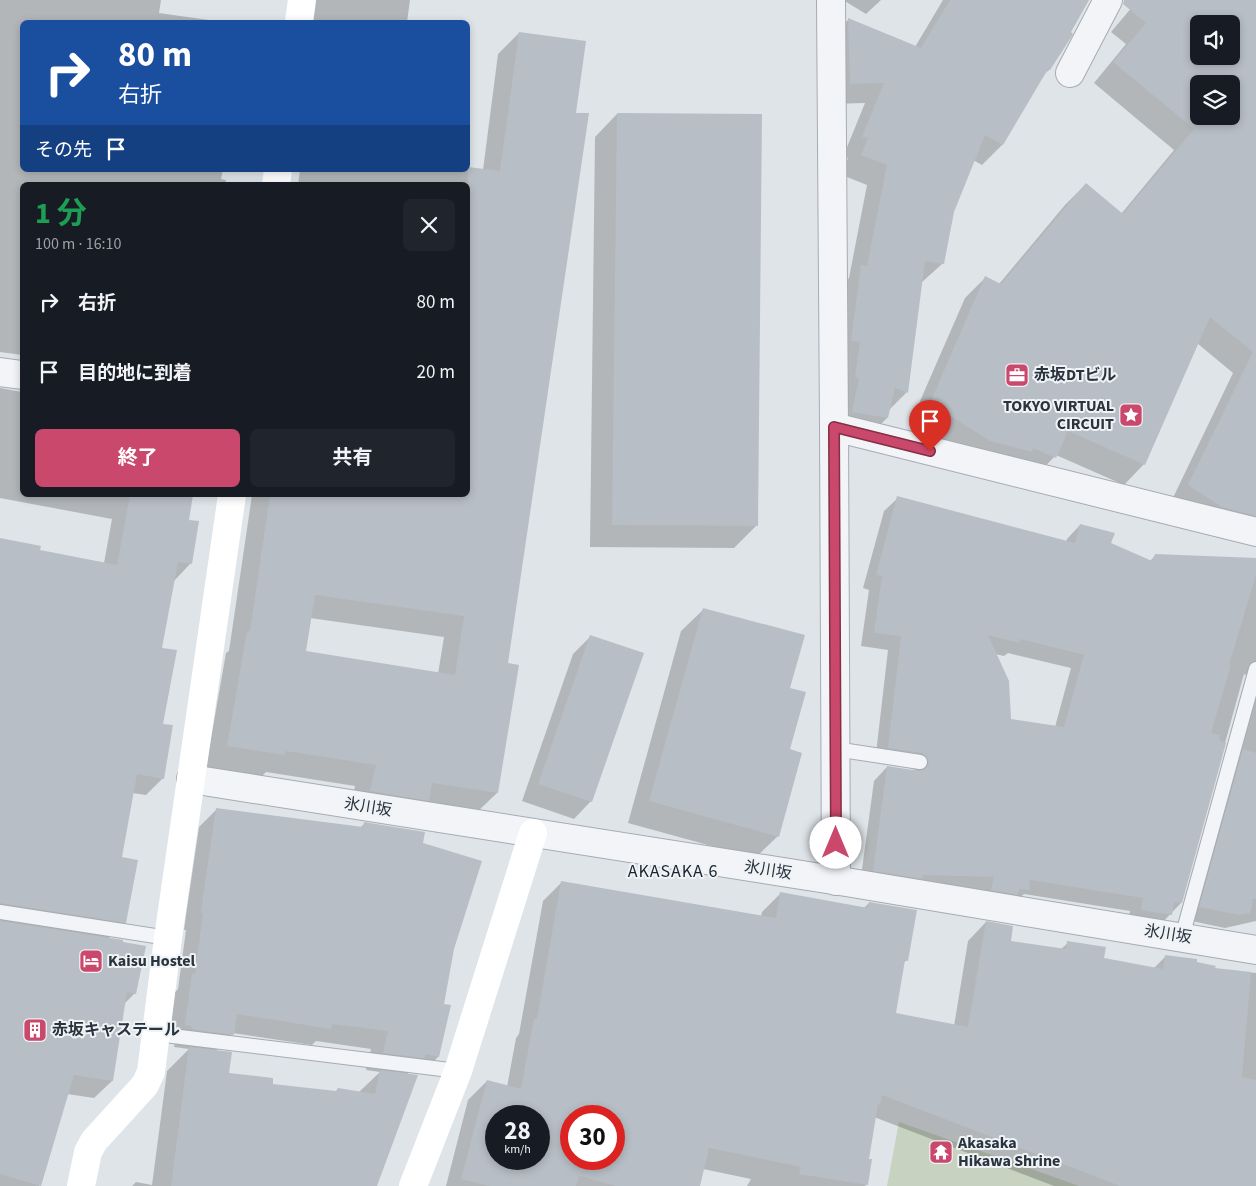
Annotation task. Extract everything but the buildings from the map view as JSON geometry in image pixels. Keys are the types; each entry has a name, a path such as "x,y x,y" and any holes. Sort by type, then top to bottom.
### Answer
{"street":[{"path":"298,20 302,0"},
{"path":"831,0 836,881"},
{"path":"1070,73 1108,0"},
{"path":"0,372 20,375"},
{"path":"834,427 1256,532"},
{"path":"80,1186 88,1152 94,1141 145,1085 151,1072 168,938 232,497"},
{"name":"氷川坂","path":"191,779 836,881 1256,950"},
{"path":"413,1186 458,1071 533,833"}],"lane":[{"path":"1182,937 1256,669"},
{"path":"835,749 920,762"},
{"path":"0,912 168,938"},
{"path":"156,1034 458,1071"}],"green space":[{"name":"Akasaka Hikawa Shrine","path":"899,1122 1079,1186 887,1186"}],"place":[{"name":"赤坂DTビル","path":"1017,375"},
{"name":"TOKYO VIRTUAL CIRCUIT","path":"1131,415"},
{"name":"Kaisu Hostel","path":"91,961"},
{"name":"赤坂キャステール","path":"35,1030"},
{"name":"Akasaka Hikawa Shrine","path":"941,1152"}],"district":[{"name":"AKASAKA 6","path":"673,871"}],"route":[{"path":"836,843 834,427 930,451"}]}
